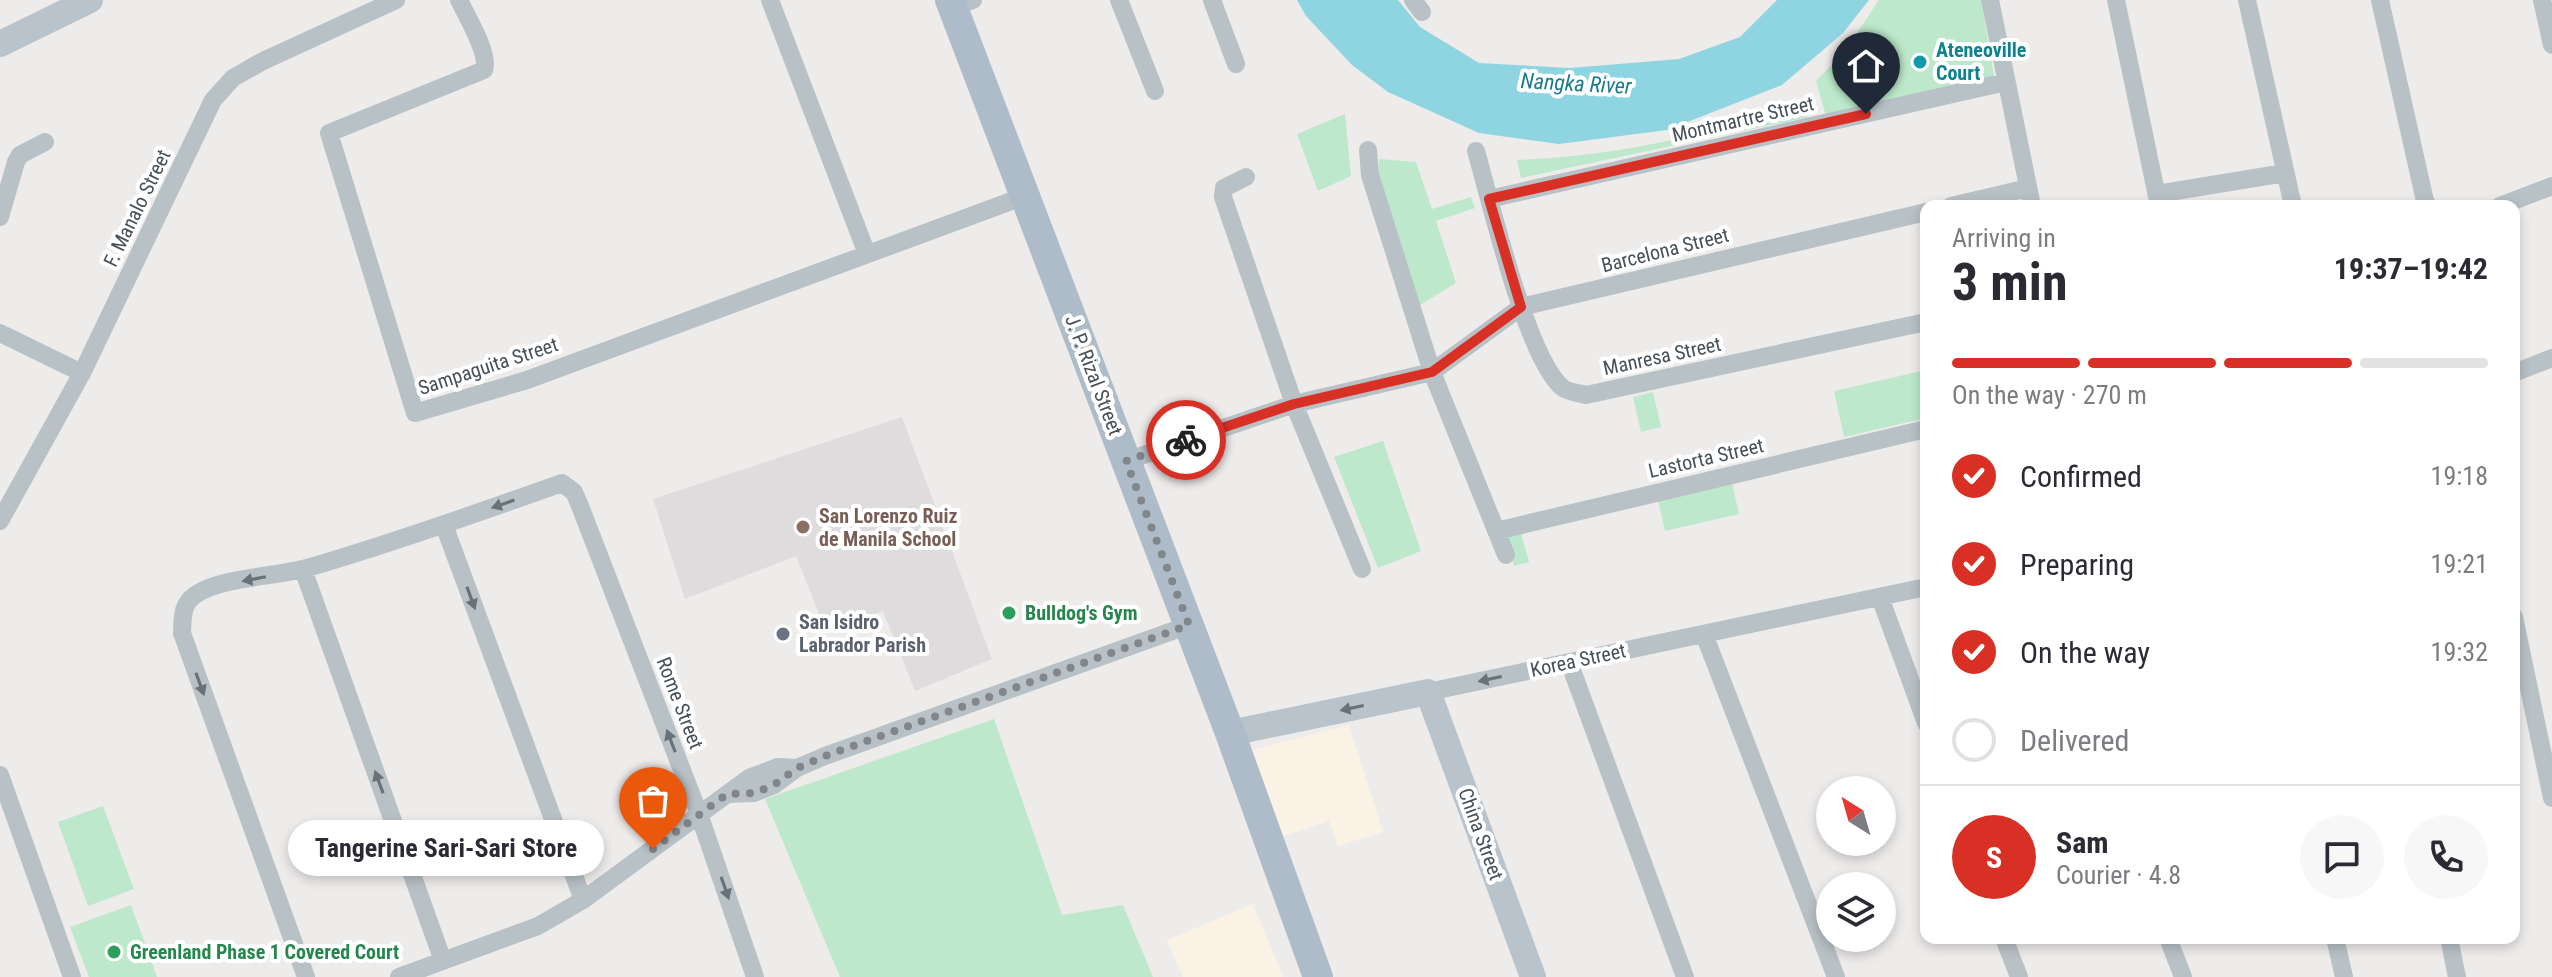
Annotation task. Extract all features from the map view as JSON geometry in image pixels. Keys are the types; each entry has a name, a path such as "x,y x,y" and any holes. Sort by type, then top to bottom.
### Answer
{"main road":[{"name":"J. P. Rizal Street","path":"958,2 1025,196 1230,733 1318,977"}],"street":[{"path":"0,44 90,0"},
{"name":"F. Manalo Street","path":"0,521 82,373 213,100 233,78 253,67 396,0"},
{"name":"Sampaguita Street","path":"459,0 487,66 480,73 329,133 415,413 527,380 867,254"},
{"path":"770,0 867,254 1025,196"},
{"path":"1119,0 1155,91"},
{"path":"1212,0 1236,64"},
{"path":"1990,0 2030,197 2004,200"},
{"path":"2116,0 2158,200 2285,173"},
{"path":"2247,0 2292,200"},
{"path":"2380,0 2425,200"},
{"path":"2542,0 2552,45"},
{"name":"Montmartre Street","path":"1489,199 2006,82"},
{"path":"0,217 20,155 45,142"},
{"path":"1368,150 1370,175 1432,372 1506,555"},
{"name":"Manresa Street","path":"1476,151 1521,307 1547,369 1564,389 1586,395 1920,323"},
{"path":"1246,177 1224,188 1223,197 1294,404 1362,569"},
{"path":"2516,200 2552,186"},
{"name":"Barcelona Street","path":"1432,372 1521,307 1920,213"},
{"path":"0,333 82,373"},
{"path":"2520,371 2552,358"},
{"path":"1126,461 1294,404 1432,372"},
{"name":"Lastorta Street","path":"1496,531 1920,430"},
{"name":"Rome Street","path":"444,525 562,483 574,492 699,814 755,977"},
{"path":"306,977 182,633 183,609 193,596 211,587 303,569 444,525 583,900"},
{"path":"303,569 443,961"},
{"name":"Korea Street","path":"1230,733 1920,588"},
{"path":"1880,597 1920,707"},
{"path":"399,977 538,926 583,900 749,778 778,767 797,768 1189,625"},
{"path":"1704,634 1836,977"},
{"path":"2520,646 2552,798"},
{"path":"1569,662 1685,977"},
{"name":"China Street","path":"1428,692 1533,977"},
{"path":"0,775 72,977"},
{"path":"2006,944 2019,977"},
{"path":"2170,944 2183,977"},
{"path":"2336,944 2344,977"},
{"path":"2450,944 2457,977"}],"shaded area":[{"name":"San Lorenzo Ruiz de Manila School","path":"902,417 992,659 915,691 883,611 826,631 796,556 685,599 653,499"},
{"path":"1349,725 1383,832 1338,846 1329,821 1274,839 1245,752"},
{"path":"1253,904 1283,977 1183,977 1167,940"}],"green space":[{"path":"1879,0 1981,0 1994,76 1826,116 1816,81 1845,51"},
{"path":"1803,99 1808,117 1521,178 1517,160 1599,153 1654,144 1752,119"},
{"path":"1345,114 1351,176 1318,191 1297,134"},
{"path":"1379,159 1416,162 1432,209 1471,197 1475,208 1436,221 1456,283 1420,305 1378,175"},
{"path":"1920,371 1920,419 1844,437 1834,391"},
{"path":"1653,392 1661,427 1641,432 1633,397"},
{"path":"1383,441 1421,551 1378,568 1334,457"},
{"path":"1732,483 1739,514 1665,531 1658,500"},
{"path":"1521,533 1529,562 1514,566 1507,536"},
{"path":"994,719 1062,915 1123,905 1153,977 840,977 765,799"},
{"path":"103,806 134,889 88,906 58,822"},
{"name":"Greenland Phase 1 Covered Court","path":"131,905 157,977 89,977 70,927"}],"water":[{"name":"Nangka River","path":"1297,0 1398,0 1420,27 1479,63 1570,68 1679,59 1740,37 1777,0 1869,0 1843,33 1782,85 1667,130 1559,144 1479,133 1388,92 1352,65 1306,16"}],"way so far":[{"path":"653,849 727,794 754,793 825,756 1189,625 1126,461 1186,440"}],"place":[{"name":"Ateneoville Court","path":"1920,62"},
{"name":"San Lorenzo Ruiz de Manila School","path":"803,527"},
{"name":"Bulldog's Gym","path":"1009,613"},
{"name":"San Isidro Labrador Parish","path":"783,634"},
{"name":"Tangerine Sari-Sari Store","path":"653,849"},
{"name":"Greenland Phase 1 Covered Court","path":"114,952"}],"route":[{"path":"1186,440 1294,404 1432,372 1521,307 1489,199 1866,114"}]}
